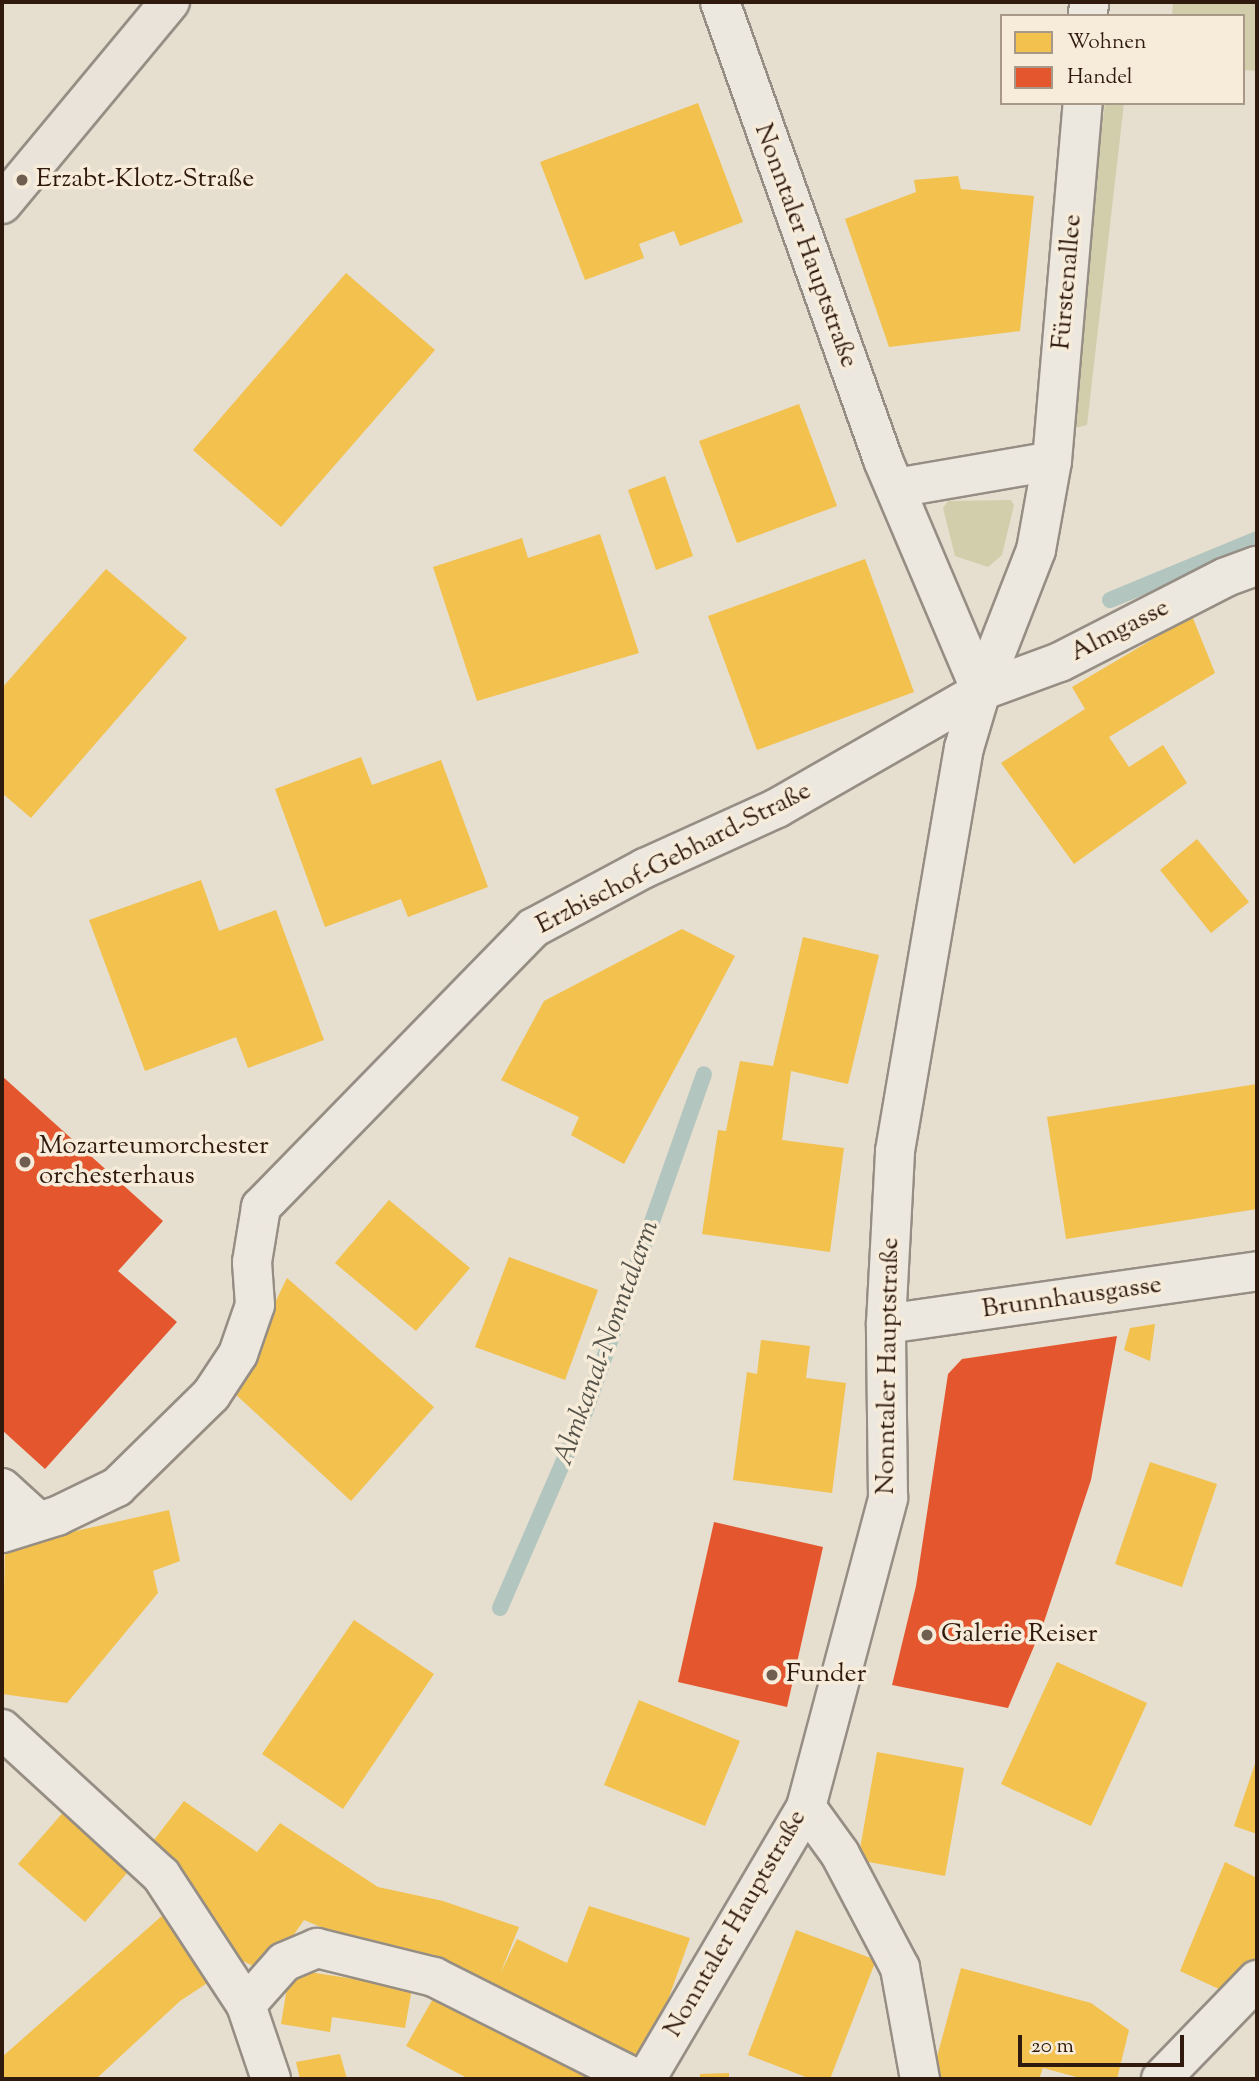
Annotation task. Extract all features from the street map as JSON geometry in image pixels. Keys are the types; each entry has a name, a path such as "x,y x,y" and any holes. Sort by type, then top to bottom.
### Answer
{"main road":[{"path":"2,204 170,2"}],"street":[{"name":"Nonntaler Hauptstraße","path":"646,2079 806,1807 888,1498 886,1324 895,1151 961,760 981,691 896,488 796,226 720,2"},
{"name":"Fürstenallee","path":"981,691 1036,550 1052,461 1083,105"},
{"path":"896,488 1052,461"},
{"name":"Almgasse","path":"981,691 1060,662 1226,577 1257,566"},
{"name":"Erzbischof-Gebhard-Straße","path":"19,1526 57,1516 117,1488 211,1395 237,1354 255,1305 252,1262 261,1207 533,928 645,869 777,808 981,691"},
{"name":"Brunnhausgasse","path":"886,1324 1257,1271"},
{"path":"2,1488 19,1526"},
{"path":"2,1729 161,1875 246,2006 271,2079"},
{"path":"806,1807 840,1854 900,1968 920,2079"},
{"path":"246,2006 284,1962 317,1948 433,1978 637,2079"},
{"path":"1161,2079 1257,1980"}],"shaded area":[{"path":"1173,2 1257,2 1257,71 1245,70 1245,14 1172,14"},
{"path":"1105,105 1124,105 1087,425 1071,429 1067,413"},
{"path":"1011,500 1014,505 1002,555 988,567 955,556 943,508 948,501"}],"building: Wohnen":[{"path":"698,103 743,222 680,246 674,231 639,244 644,258 585,280 540,162"},
{"path":"958,176 961,189 1034,196 1020,331 889,347 845,219 916,192 914,180"},
{"path":"346,273 435,350 281,527 193,450"},
{"path":"799,404 837,506 737,543 699,441"},
{"path":"665,476 693,556 656,570 628,490"},
{"path":"600,534 639,653 477,701 433,567 522,538 528,558"},
{"path":"865,559 914,692 757,750 708,616"},
{"path":"106,569 187,638 31,818 2,793 2,688"},
{"path":"1192,616 1215,673 1109,737 1129,767 1163,745 1187,783 1074,864 1001,763 1085,709 1072,687"},
{"path":"361,757 372,785 441,760 488,887 408,917 401,899 325,927 275,789"},
{"path":"1197,839 1249,902 1211,933 1160,870"},
{"path":"201,880 219,931 276,910 324,1040 248,1068 236,1037 145,1071 89,920"},
{"path":"682,929 735,956 624,1164 571,1135 579,1117 501,1080 544,1001"},
{"path":"803,937 879,955 848,1084 791,1071 782,1140 844,1148 830,1252 702,1234 718,1130 726,1131 740,1061 773,1066"},
{"path":"1257,1084 1257,1209 1066,1239 1047,1117"},
{"path":"389,1200 470,1268 416,1331 335,1263"},
{"path":"509,1257 598,1290 565,1380 475,1347"},
{"path":"287,1278 434,1407 351,1501 232,1391"},
{"path":"1155,1324 1150,1361 1124,1350 1130,1328"},
{"path":"761,1340 810,1346 806,1378 846,1383 832,1493 733,1480 747,1372 757,1374"},
{"path":"1150,1462 1217,1484 1182,1587 1115,1564"},
{"path":"169,1510 180,1561 153,1571 158,1593 67,1703 2,1694 5,1547"},
{"path":"354,1620 434,1674 343,1809 262,1754"},
{"path":"1057,1662 1147,1703 1091,1826 1001,1784"},
{"path":"639,1700 740,1741 705,1826 604,1785"},
{"path":"877,1752 964,1768 945,1876 858,1860"},
{"path":"1257,1758 1257,1834 1234,1826"},
{"path":"184,1801 257,1852 280,1823 378,1887 443,1901 519,1927 500,1974 517,1939 567,1963 589,1906 690,1938 646,2062 304,1920 267,1973 237,1958 150,1845"},
{"path":"66,1809 133,1866 85,1922 18,1864"},
{"path":"1225,1862 1257,1878 1257,1960 1234,1996 1180,1971"},
{"path":"164,1914 215,1978 180,2001 96,2079 2,2079 2,2057"},
{"path":"796,1930 876,1960 830,2079 811,2079 748,2055"},
{"path":"961,1968 1091,2003 1129,2030 1117,2079 1084,2079 1043,2068 1039,2079 931,2079"},
{"path":"290,1969 412,1988 405,2028 332,2017 330,2032 281,2024"},
{"path":"434,1997 601,2079 469,2079 406,2046"},
{"path":"340,2054 347,2079 300,2079 296,2062"},
{"path":"729,2073 729,2079 700,2079 700,2074"}],"building: Handel":[{"path":"2,1076 163,1221 118,1271 177,1322 45,1469 2,1430"},
{"path":"1117,1336 1091,1480 1043,1625 1008,1708 892,1685 916,1586 948,1374 962,1359"},
{"path":"714,1522 823,1547 787,1707 678,1682"}],"waterway":[{"name":"Almkanal-Nonntalarm","path":"1110,600 1257,539"},
{"name":"Almkanal-Nonntalarm","path":"500,1608 585,1412 704,1074"}],"place":[{"name":"Erzabt-Klotz-Straße","path":"22,180"},
{"name":"Mozarteumorchester orchesterhaus","path":"25,1162"},
{"name":"Galerie Reiser","path":"927,1635"},
{"name":"Funder","path":"772,1675"}]}
